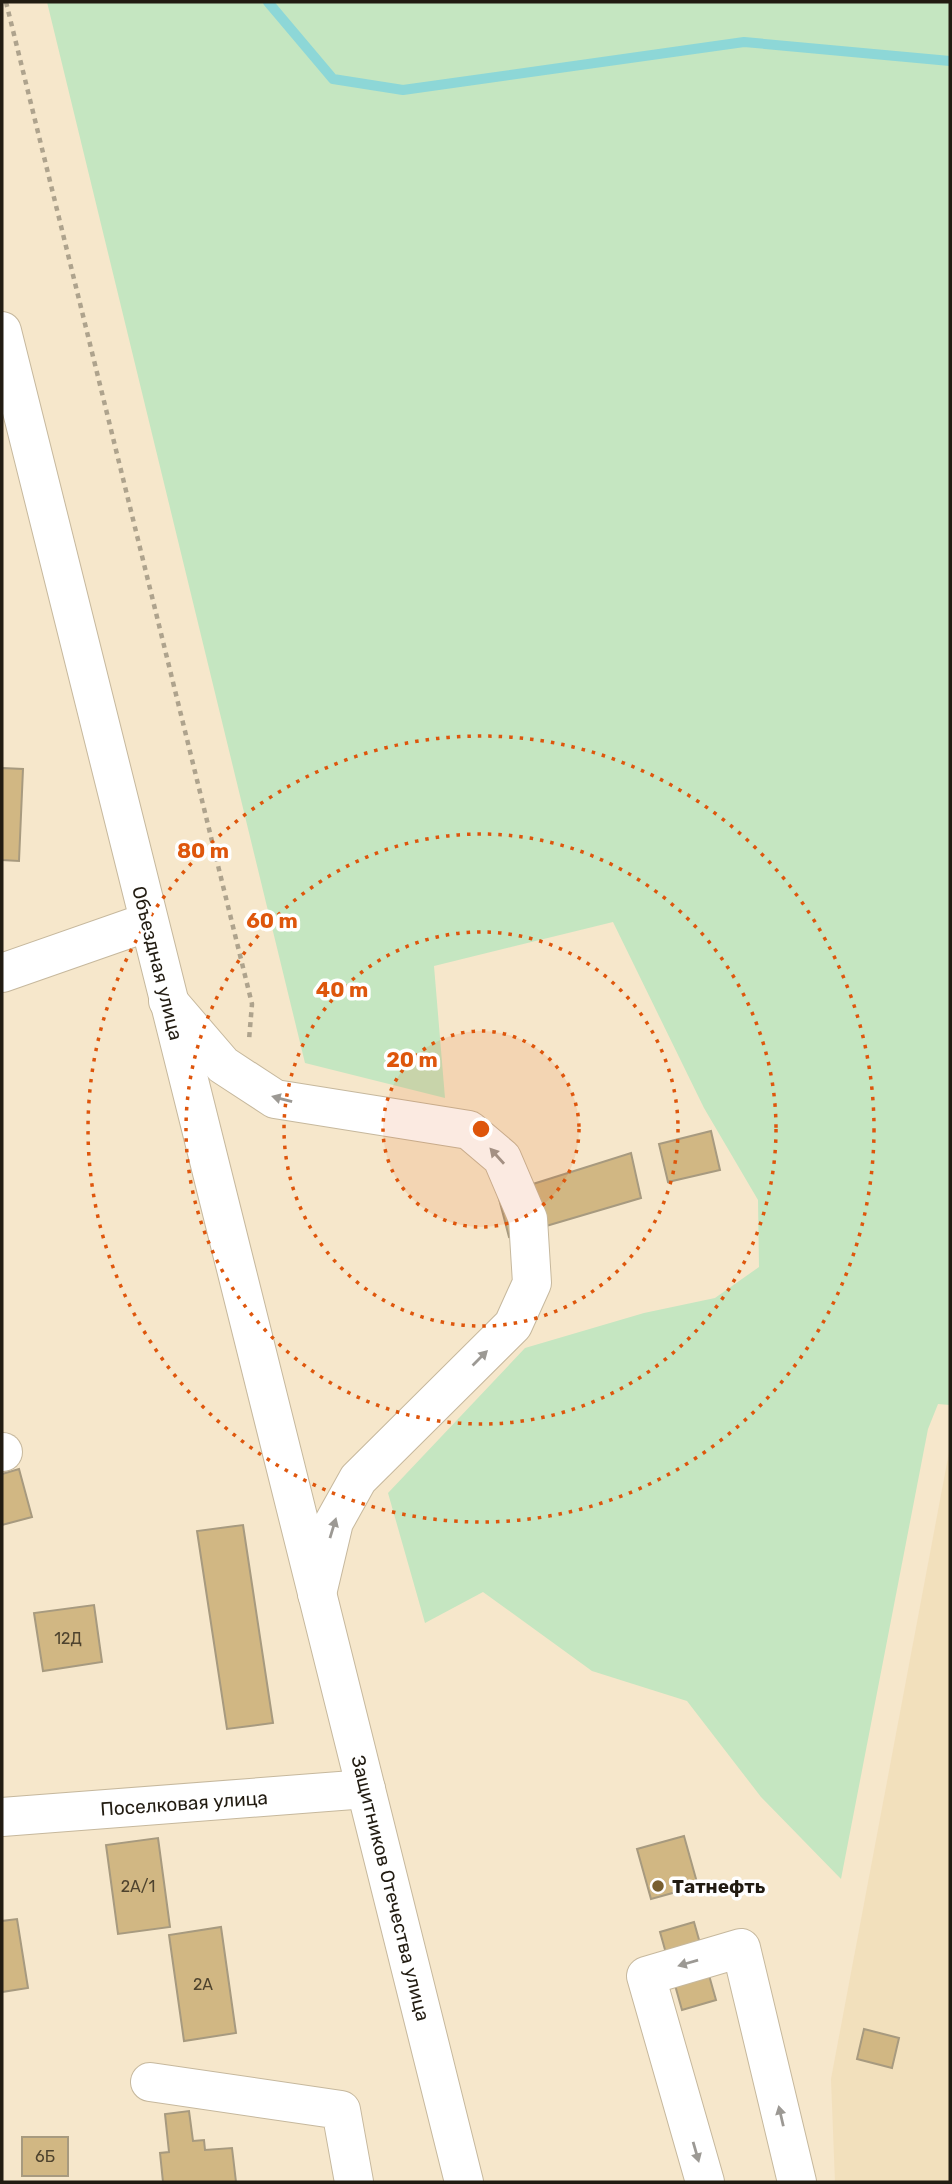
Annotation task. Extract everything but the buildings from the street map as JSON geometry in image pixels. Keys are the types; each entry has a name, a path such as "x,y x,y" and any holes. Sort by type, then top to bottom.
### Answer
{"main road":[{"name":"Объездная улица","path":"2,331 317,1594"},
{"path":"2,972 19,955 148,922"},
{"path":"168,1001 223,1065 275,1099 468,1130 502,1158 528,1219 532,1283 513,1325 358,1479 334,1522 317,1594"},
{"name":"Защитников Отечества улица","path":"317,1594 464,2182"},
{"name":"Поселковая улица","path":"2,1817 366,1788"},
{"path":"705,2182 646,1976 741,1948 797,2182"},
{"path":"150,2082 341,2110 354,2182"}],"path":[{"path":"6,2 252,1004 245,1079"}],"shaded area":[{"path":"950,1447 950,2182 835,2182 831,2079"}],"green space":[{"path":"47,2 950,2 950,1405 938,1404 928,1429 841,1879 761,1797 687,1701 592,1671 483,1592 425,1623 388,1493 525,1348 644,1313 715,1298 759,1267 758,1200 704,1108 613,922 434,966 445,1098 305,1063"}],"waterway":[{"path":"268,2 333,79 403,90 744,42 950,61"}],"place":[{"name":"Татнефть","path":"658,1886"}]}
